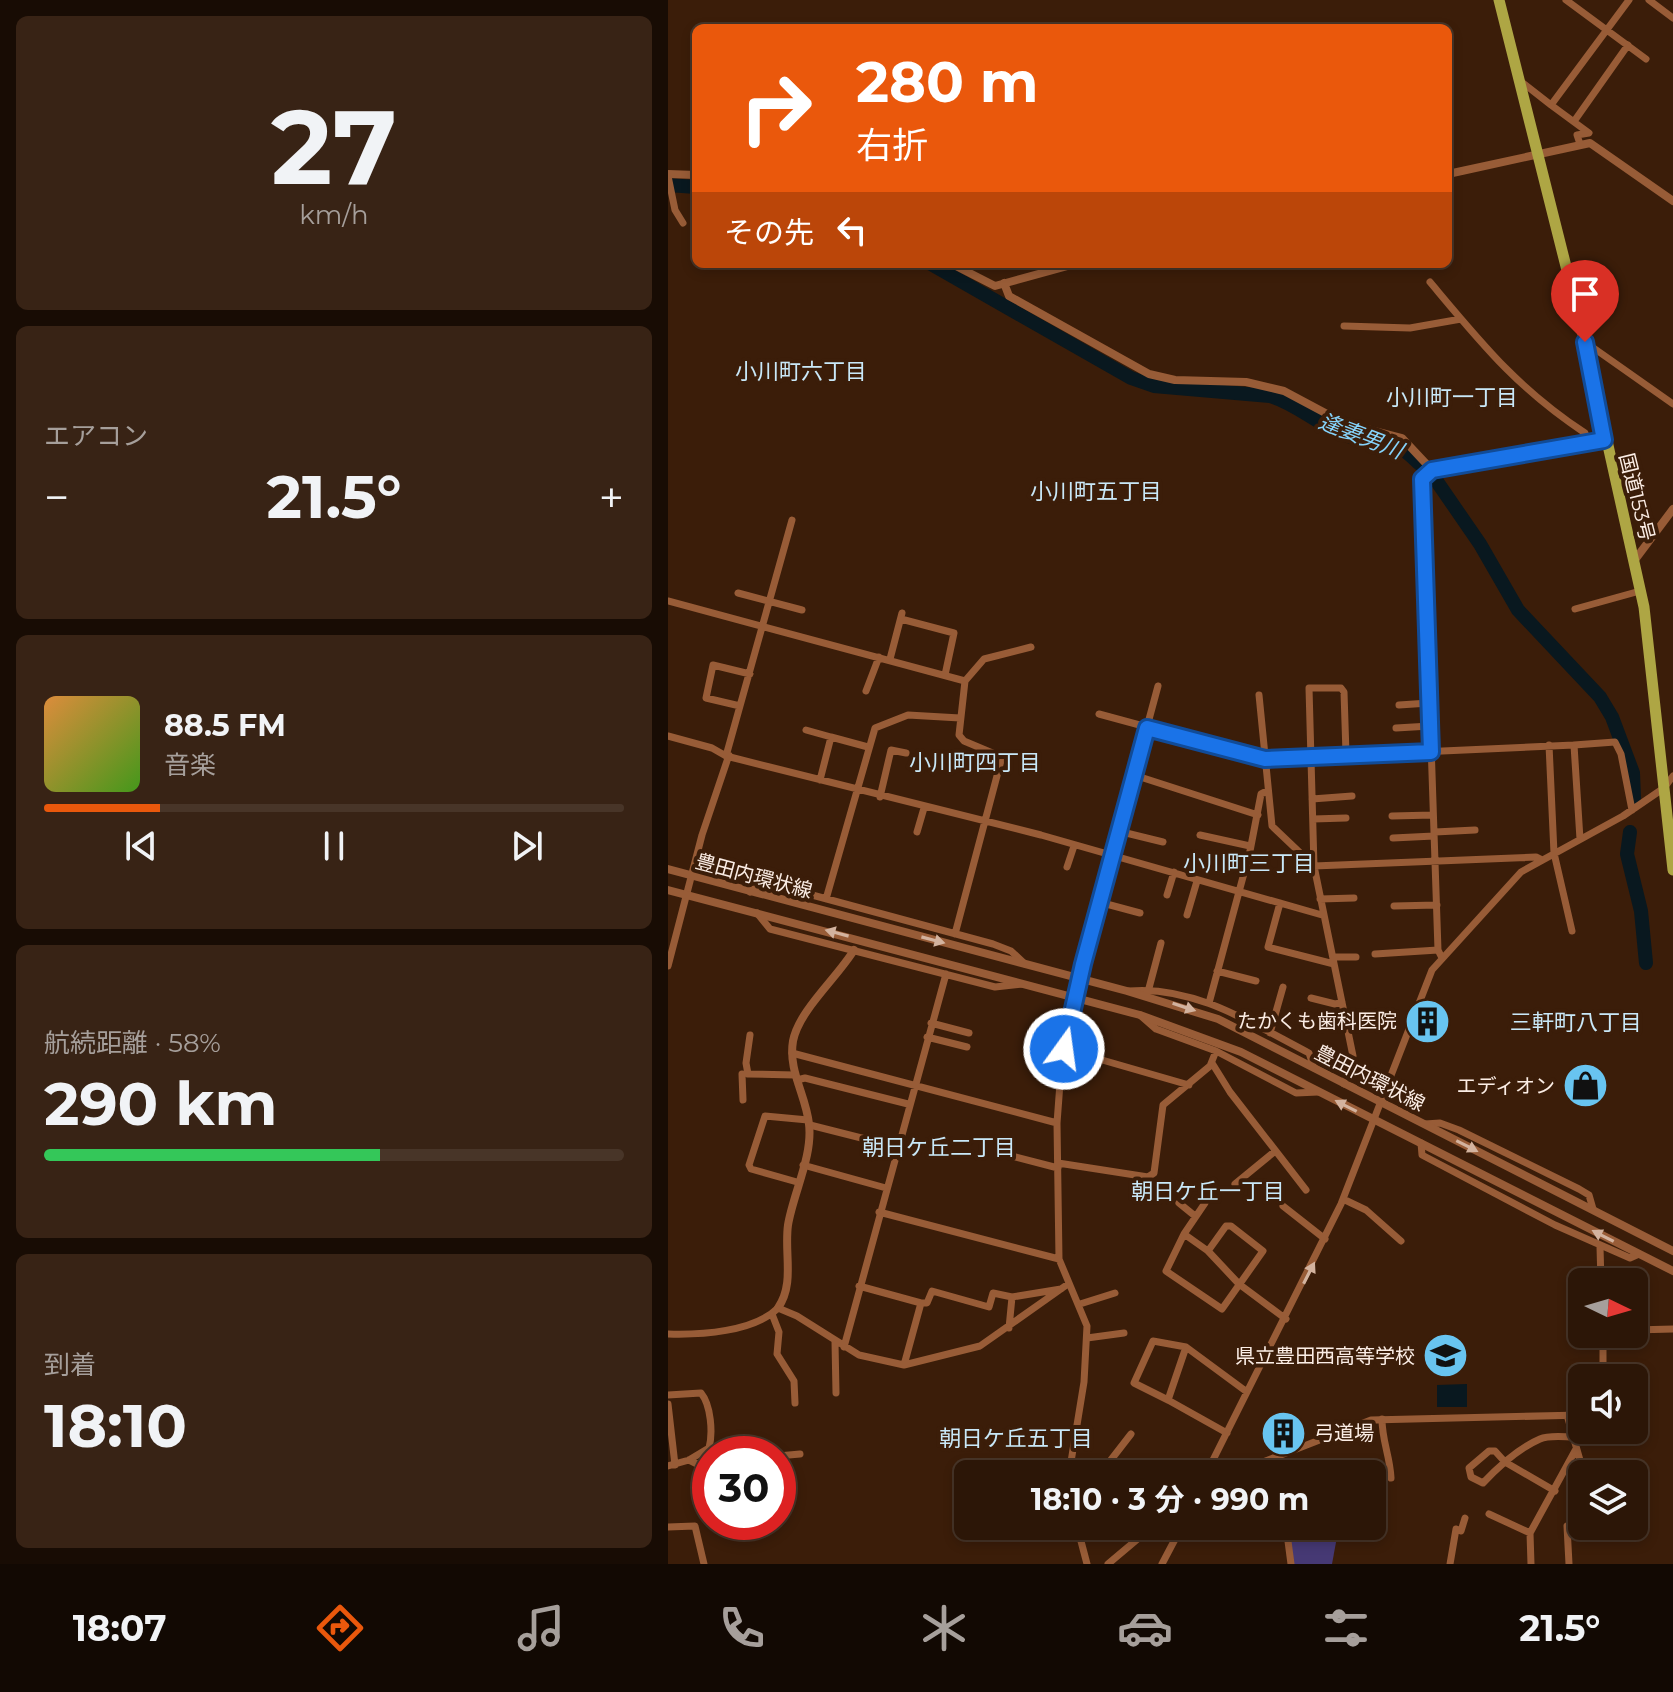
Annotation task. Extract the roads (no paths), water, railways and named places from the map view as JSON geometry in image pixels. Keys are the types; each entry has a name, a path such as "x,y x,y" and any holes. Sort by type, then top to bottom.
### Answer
{"highway":[{"name":"国道153号","path":"1499,0 1585,342 1604,440 1634,561 1671,827 1673,870"}],"street":[{"path":"1566,0 1646,59"},
{"path":"1551,105 1629,0"},
{"path":"1649,0 1661,4 1673,18"},
{"path":"1575,120 1628,45"},
{"path":"1517,79 1589,133 1577,135 1580,144"},
{"path":"1452,173 1590,143 1673,201"},
{"path":"683,223 675,210 668,175 692,175"},
{"path":"959,268 987,285 1060,268"},
{"path":"1430,282 1506,372 1545,407 1585,433 1588,442"},
{"path":"1004,283 1009,296 1149,374 1175,380 1246,382 1284,391 1344,423 1402,438 1432,470"},
{"path":"1344,326 1410,328 1461,319"},
{"path":"1585,342 1673,404"},
{"path":"1440,954 1422,479 1432,470 1604,440"},
{"path":"1634,561 1673,509"},
{"path":"668,966 792,520"},
{"path":"1575,609 1640,591"},
{"path":"738,593 802,610"},
{"path":"668,601 764,624 965,681"},
{"path":"890,659 902,616 954,633 945,675"},
{"path":"955,934 1002,757 964,741 959,735 965,681 984,659 1031,647"},
{"path":"866,691 879,657"},
{"path":"740,706 706,698 713,665 750,674"},
{"path":"1071,1460 1087,1326 1080,1304 1064,1287 1059,1259 1057,1123 1064,1049 1099,902 1158,686"},
{"path":"1344,1084 1353,1056 1314,866 1309,688 1341,688 1344,692 1346,754"},
{"path":"1259,695 1272,826 1314,866 1536,857 1542,860"},
{"path":"1399,705 1429,703"},
{"path":"1099,714 1265,759 1615,742 1621,754 1632,810"},
{"path":"826,899 875,728 897,717 960,718"},
{"path":"1396,728 1430,726"},
{"path":"806,730 868,747"},
{"path":"668,736 712,748 728,756 983,823 1041,835 1322,915"},
{"path":"820,780 831,737"},
{"path":"1549,745 1554,853 1572,931"},
{"path":"1574,745 1580,839"},
{"path":"880,797 891,750 906,753"},
{"path":"1134,775 1258,815"},
{"path":"1213,1460 1286,1319 1343,1199 1440,954 1510,882 1542,860 1632,810 1664,788 1673,776"},
{"path":"1209,1003 1261,794 1267,791"},
{"path":"1312,799 1352,796"},
{"path":"917,832 924,808"},
{"path":"1392,816 1433,815"},
{"path":"1313,819 1346,818"},
{"path":"1393,838 1475,830"},
{"path":"1118,831 1163,842"},
{"path":"1200,835 1250,846"},
{"path":"1067,867 1074,846"},
{"name":"豊田内環状線","path":"668,869 1127,991 1218,1019 1673,1251"},
{"path":"1167,895 1174,872"},
{"path":"1187,915 1197,881"},
{"path":"750,892 761,883 826,899 1011,951 1025,964"},
{"name":"豊田内環状線","path":"668,890 1140,1015 1241,1052 1673,1271"},
{"path":"1320,899 1354,898"},
{"path":"1099,902 1140,913"},
{"path":"1280,903 1268,947 1333,961 1356,957"},
{"path":"1394,906 1437,905"},
{"path":"855,907 870,923"},
{"path":"757,913 770,929 1004,989 1022,984"},
{"path":"886,927 905,921"},
{"path":"1149,988 1161,943"},
{"path":"668,1334 730,1328 775,1311 786,1297 789,1282 788,1226 803,1165 809,1122 792,1053 798,1024 836,978 854,950"},
{"path":"887,959 906,952"},
{"path":"1375,954 1440,954"},
{"path":"1217,971 1256,981"},
{"path":"844,1347 946,974"},
{"path":"1270,1033 1283,987"},
{"path":"1127,991 1163,988 1209,1003 1309,1053 1314,1068"},
{"path":"1311,998 1335,1004 1342,1002"},
{"path":"1140,1015 1156,1029 1216,1051 1296,1093 1318,1092"},
{"path":"931,1023 969,1033"},
{"path":"743,1100 742,1074 750,1035"},
{"path":"927,1037 967,1047"},
{"path":"1064,1049 1189,1085"},
{"path":"1006,1150 1008,1155 1058,1166 1148,1177 1154,1173 1163,1105 1212,1063 1216,1051"},
{"path":"792,1053 914,1082 1057,1123"},
{"path":"1212,1063 1274,1152 1306,1190"},
{"path":"742,1074 805,1078 908,1104"},
{"path":"797,1182 751,1169 749,1165 756,1152 765,1116 809,1122 897,1147"},
{"path":"1425,1124 1440,1123 1459,1130 1583,1192 1593,1202 1593,1209"},
{"path":"1421,1143 1422,1155 1600,1247 1630,1258 1639,1254"},
{"path":"1235,1184 1274,1152"},
{"path":"803,1165 886,1188"},
{"path":"1343,1199 1366,1210 1401,1241"},
{"path":"1179,1203 1195,1216"},
{"path":"1205,1203 1184,1234 1167,1268 1168,1274 1222,1309 1262,1249 1228,1225 1208,1251"},
{"path":"1283,1206 1325,1239"},
{"path":"879,1212 1059,1259"},
{"path":"1184,1234 1208,1251 1239,1284 1286,1319"},
{"path":"1600,1247 1601,1268"},
{"path":"859,1286 921,1303 927,1303 932,1291 989,1307 993,1293 1012,1297 1064,1287"},
{"path":"775,1311 797,1316 844,1347 881,1362 904,1365 976,1348 1064,1287"},
{"path":"1080,1304 1115,1293"},
{"path":"1009,1328 1012,1297"},
{"path":"904,1365 921,1303"},
{"path":"775,1311 779,1332 777,1354 794,1381 795,1403"},
{"path":"1648,1330 1673,1329"},
{"path":"1087,1338 1124,1333"},
{"path":"1227,1433 1168,1400 1135,1387 1134,1380 1151,1341 1186,1347 1247,1392"},
{"path":"835,1342 836,1393"},
{"path":"1168,1400 1186,1347"},
{"path":"668,1395 701,1393 706,1399 711,1440 709,1448 671,1466 668,1404"},
{"path":"1264,1460 1371,1420 1567,1415 1568,1419"},
{"path":"1382,1419 1382,1439 1390,1452 1391,1478"},
{"path":"1111,1460 1131,1434"},
{"path":"1555,1491 1505,1462 1495,1451 1489,1451 1471,1465 1469,1475 1483,1483 1505,1462 1542,1438 1568,1437"},
{"path":"1575,1444 1580,1460"},
{"path":"1531,1564 1530,1533 1576,1449"},
{"path":"796,1454 800,1454"},
{"path":"1276,1455 1277,1460"},
{"path":"1489,1514 1530,1533"},
{"path":"1450,1564 1456,1529 1461,1531 1465,1518"},
{"path":"668,1527 695,1526 704,1564"},
{"path":"1567,1526 1569,1564"},
{"path":"1081,1540 1087,1564"},
{"path":"1108,1564 1136,1540"},
{"path":"1162,1564 1175,1540"},
{"path":"1288,1540 1291,1564"}],"waterway":[{"name":"逢妻男川","path":"668,185 692,187"},
{"name":"逢妻男川","path":"938,268 1131,378 1154,386 1270,396 1343,434 1389,445 1407,453 1429,470 1480,544 1518,610 1600,697 1612,717 1633,773 1634,798"},
{"name":"逢妻男川","path":"1630,832 1627,854 1641,911 1646,963"}],"place":[{"name":"たかくも歯科医院","path":"1428,1021"},
{"name":"エディオン","path":"1586,1086"},
{"name":"県立豊田西高等学校","path":"1446,1356"},
{"name":"弓道場","path":"1283,1433"}],"district":[{"name":"小川町六丁目","path":"801,371"},
{"name":"小川町一丁目","path":"1452,397"},
{"name":"小川町五丁目","path":"1096,491"},
{"name":"小川町四丁目","path":"975,762"},
{"name":"小川町三丁目","path":"1249,863"},
{"name":"三軒町八丁目","path":"1576,1022"},
{"name":"朝日ケ丘二丁目","path":"939,1147"},
{"name":"朝日ケ丘一丁目","path":"1208,1191"},
{"name":"朝日ケ丘五丁目","path":"1016,1438"}]}
